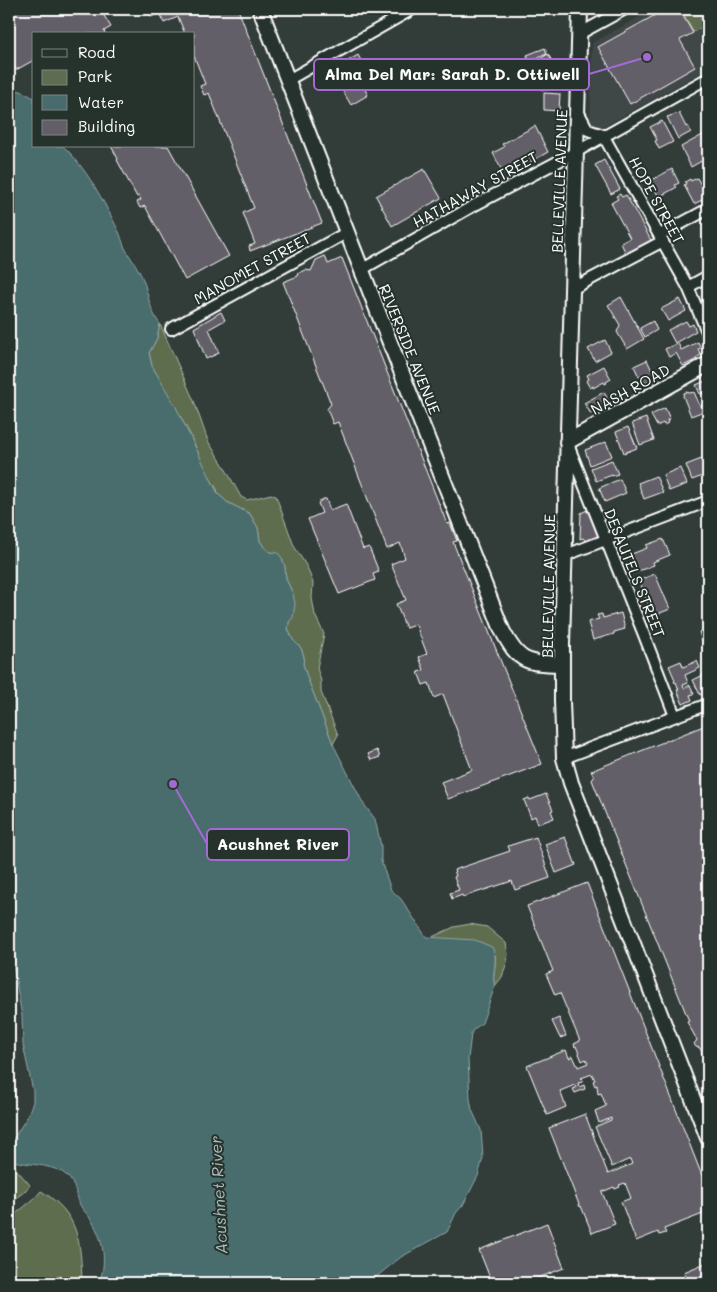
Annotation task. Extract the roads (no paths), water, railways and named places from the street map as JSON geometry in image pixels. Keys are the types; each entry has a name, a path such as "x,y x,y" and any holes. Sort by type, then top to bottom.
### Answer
{"main road":[{"name":"RIVERSIDE AVENUE","path":"260,9 505,636 512,649 524,659 562,664"},
{"name":"BELLEVILLE AVENUE","path":"580,9 562,664 564,758 571,783 598,855 708,1138"},
{"name":"NASH ROAD","path":"567,442 708,364"}],"street":[{"path":"288,80 413,9"},
{"path":"579,34 626,9"},
{"name":"HATHAWAY STREET","path":"361,270 473,206 576,152 603,135 708,78"},
{"path":"578,110 588,130 603,135"},
{"name":"HOPE STREET","path":"603,135 688,287 708,334"},
{"path":"572,289 662,238 708,209"},
{"name":"MANOMET STREET","path":"171,329 346,233"},
{"path":"688,287 708,276"},
{"name":"DESAUTELS STREET","path":"567,442 675,716"},
{"path":"566,555 708,501"},
{"path":"564,758 708,704"}],"water":[{"path":"9,89 21,91 32,97 32,148 65,148 87,174 101,197 125,248 142,278 153,311 160,324 157,338 149,353 152,366 176,407 218,494 227,502 250,514 258,528 260,541 264,547 270,552 278,553 282,558 286,579 293,594 295,604 293,617 289,622 288,629 293,640 301,648 307,677 333,744 363,803 375,819 381,846 381,861 391,890 401,899 426,937 475,940 492,947 494,952 495,986 482,1023 471,1034 468,1059 470,1099 472,1110 481,1130 483,1158 478,1176 447,1232 401,1257 376,1277 373,1283 99,1283 103,1267 102,1244 92,1221 80,1205 69,1178 62,1172 50,1167 13,1161 12,1141 27,1117 33,1102 33,1091 23,1045 22,1016 9,941"}],"place":[{"name":"Alma Del Mar: Sarah D. Ottiwell","path":"647,57"},
{"name":"Acushnet River","path":"173,784"}]}
